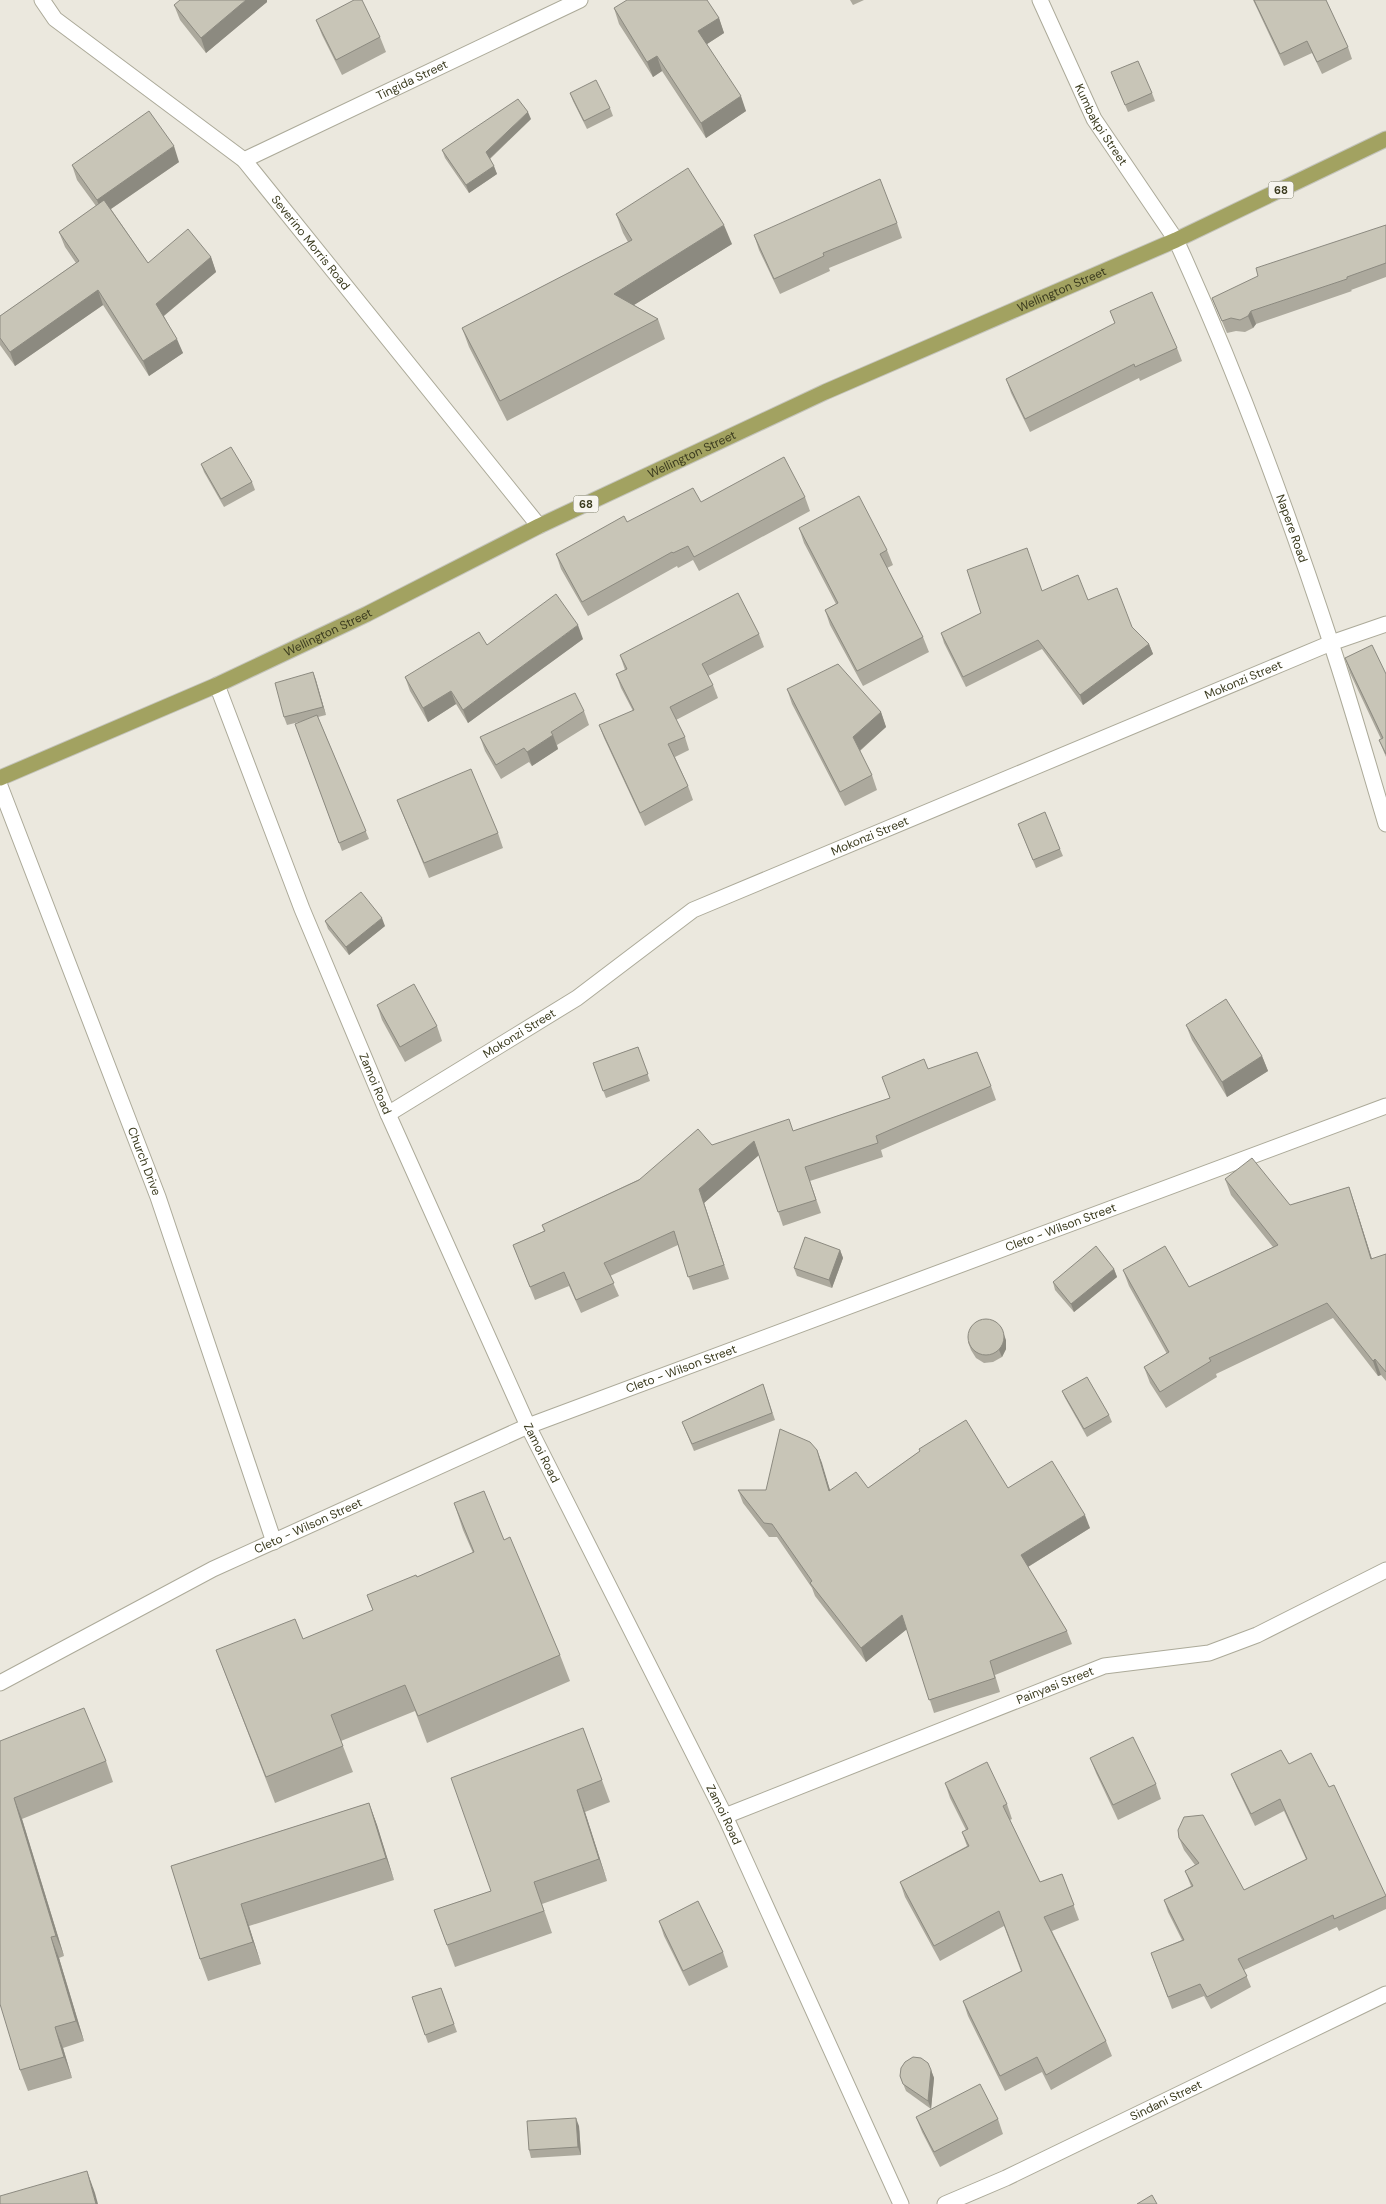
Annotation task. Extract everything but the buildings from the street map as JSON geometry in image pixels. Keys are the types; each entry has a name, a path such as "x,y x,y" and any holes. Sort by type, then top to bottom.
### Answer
{"main road":[{"name":"Wellington Street","path":"0,778 217,685 367,614 539,526 825,392 1176,240 1386,139"}],"street":[{"name":"Severino Morris Road","path":"42,0 55,19 244,160 539,526"},
{"name":"Tingida Street","path":"244,160 580,0"},
{"name":"Kumbakpi Street","path":"1040,0 1094,119 1176,240"},
{"name":"Napere Road","path":"1176,240 1209,313 1259,439 1331,643 1386,824"},
{"name":"Mokonzi Street","path":"388,1114 577,998 693,910 1331,643 1386,624"},
{"name":"Zamoi Road","path":"217,685 302,909 388,1114 528,1426 725,1816 901,2204"},
{"name":"Church Drive","path":"0,786 158,1197 274,1542"},
{"name":"Cleto - Wilson Street","path":"0,1683 213,1569 528,1426 1386,1106"},
{"name":"Painyasi Street","path":"725,1816 1104,1666 1208,1653 1217,1650 1257,1635 1386,1570"},
{"name":"Sindani Street","path":"945,2204 1006,2178 1386,1994"}]}
